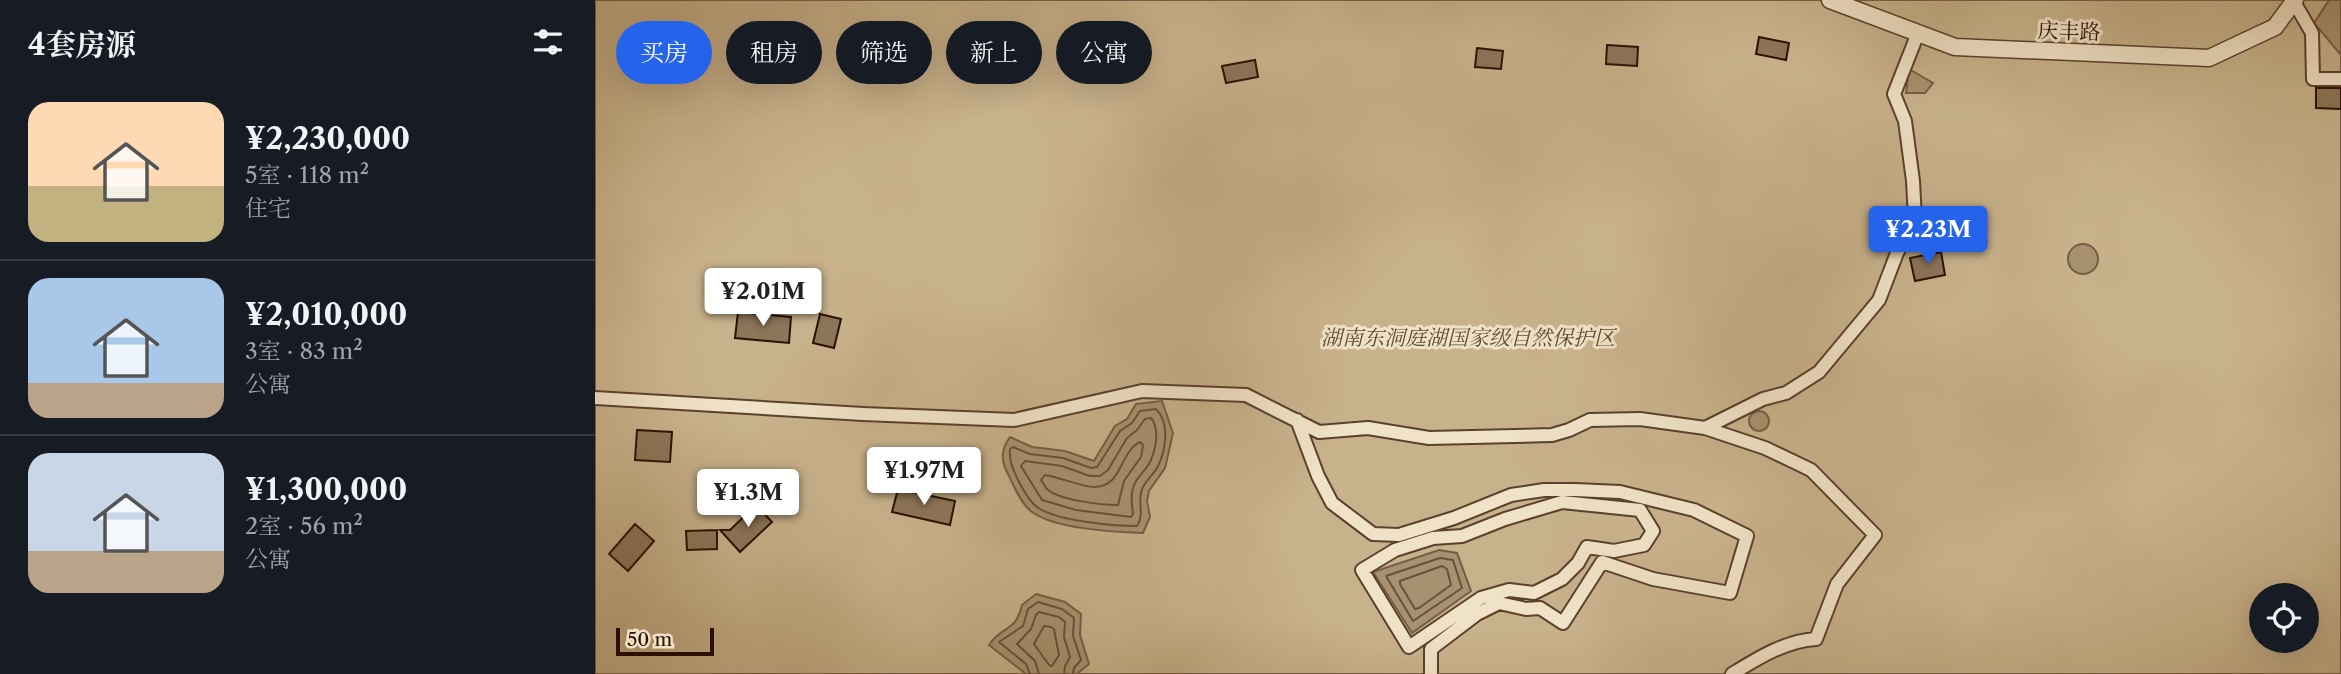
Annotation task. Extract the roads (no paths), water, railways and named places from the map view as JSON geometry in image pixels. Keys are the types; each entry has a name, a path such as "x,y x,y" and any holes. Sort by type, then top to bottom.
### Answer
{"street":[{"name":"庆丰路","path":"1829,0 1955,47 2209,58 2275,27 2294,1"},
{"path":"2294,1 2312,33 2313,79 2341,79"},
{"path":"1705,428 1763,399 1786,393 1819,372 1879,300 1897,253 1916,219 1905,121 1894,94 1918,33"},
{"path":"595,398 877,415 1014,420 1142,390 1246,395 1319,432 1369,428 1429,438 1552,435 1590,420 1640,419 1705,428 1765,448 1811,470 1875,535 1837,584 1816,639 1800,640 1762,655 1732,674"},
{"path":"1297,420 1318,476 1332,503 1373,534 1399,535 1454,518 1511,495 1544,490 1575,490 1620,492 1694,510 1747,536 1730,593 1653,579 1602,562 1563,623 1540,608 1526,609 1499,603 1476,614 1431,649 1431,673 1445,674"},
{"path":"1562,502 1640,510 1653,531 1644,545 1614,551 1587,547 1578,564 1562,579 1534,593 1509,590 1481,598 1409,647 1362,570 1395,550 1433,538 1462,536 1505,519 1562,502"}],"water":[{"path":"2329,0 2341,0 2341,55 2314,23"},
{"path":"1909,69 1933,83 1925,93 1906,93"},
{"path":"2083,244 2094,248 2098,259 2094,270 2083,274 2072,270 2068,259 2072,248"},
{"path":"1162,401 1173,433 1165,468 1149,491 1147,501 1150,517 1143,533 1070,526 1042,518 1025,505 1003,461 1003,452 1010,437 1032,447 1065,451 1094,461 1115,426 1127,419 1136,404"},
{"path":"1755,411 1763,411 1769,421 1763,431 1755,431 1749,425 1749,417"},
{"path":"1439,550 1457,553 1471,591 1412,633 1373,572"},
{"path":"1036,594 1065,602 1081,614 1080,635 1089,664 1077,674 1026,674 989,645 1016,621 1022,605"}],"park label":[{"name":"湖南东洞庭湖国家级自然保护区","path":"1468,337"}]}
